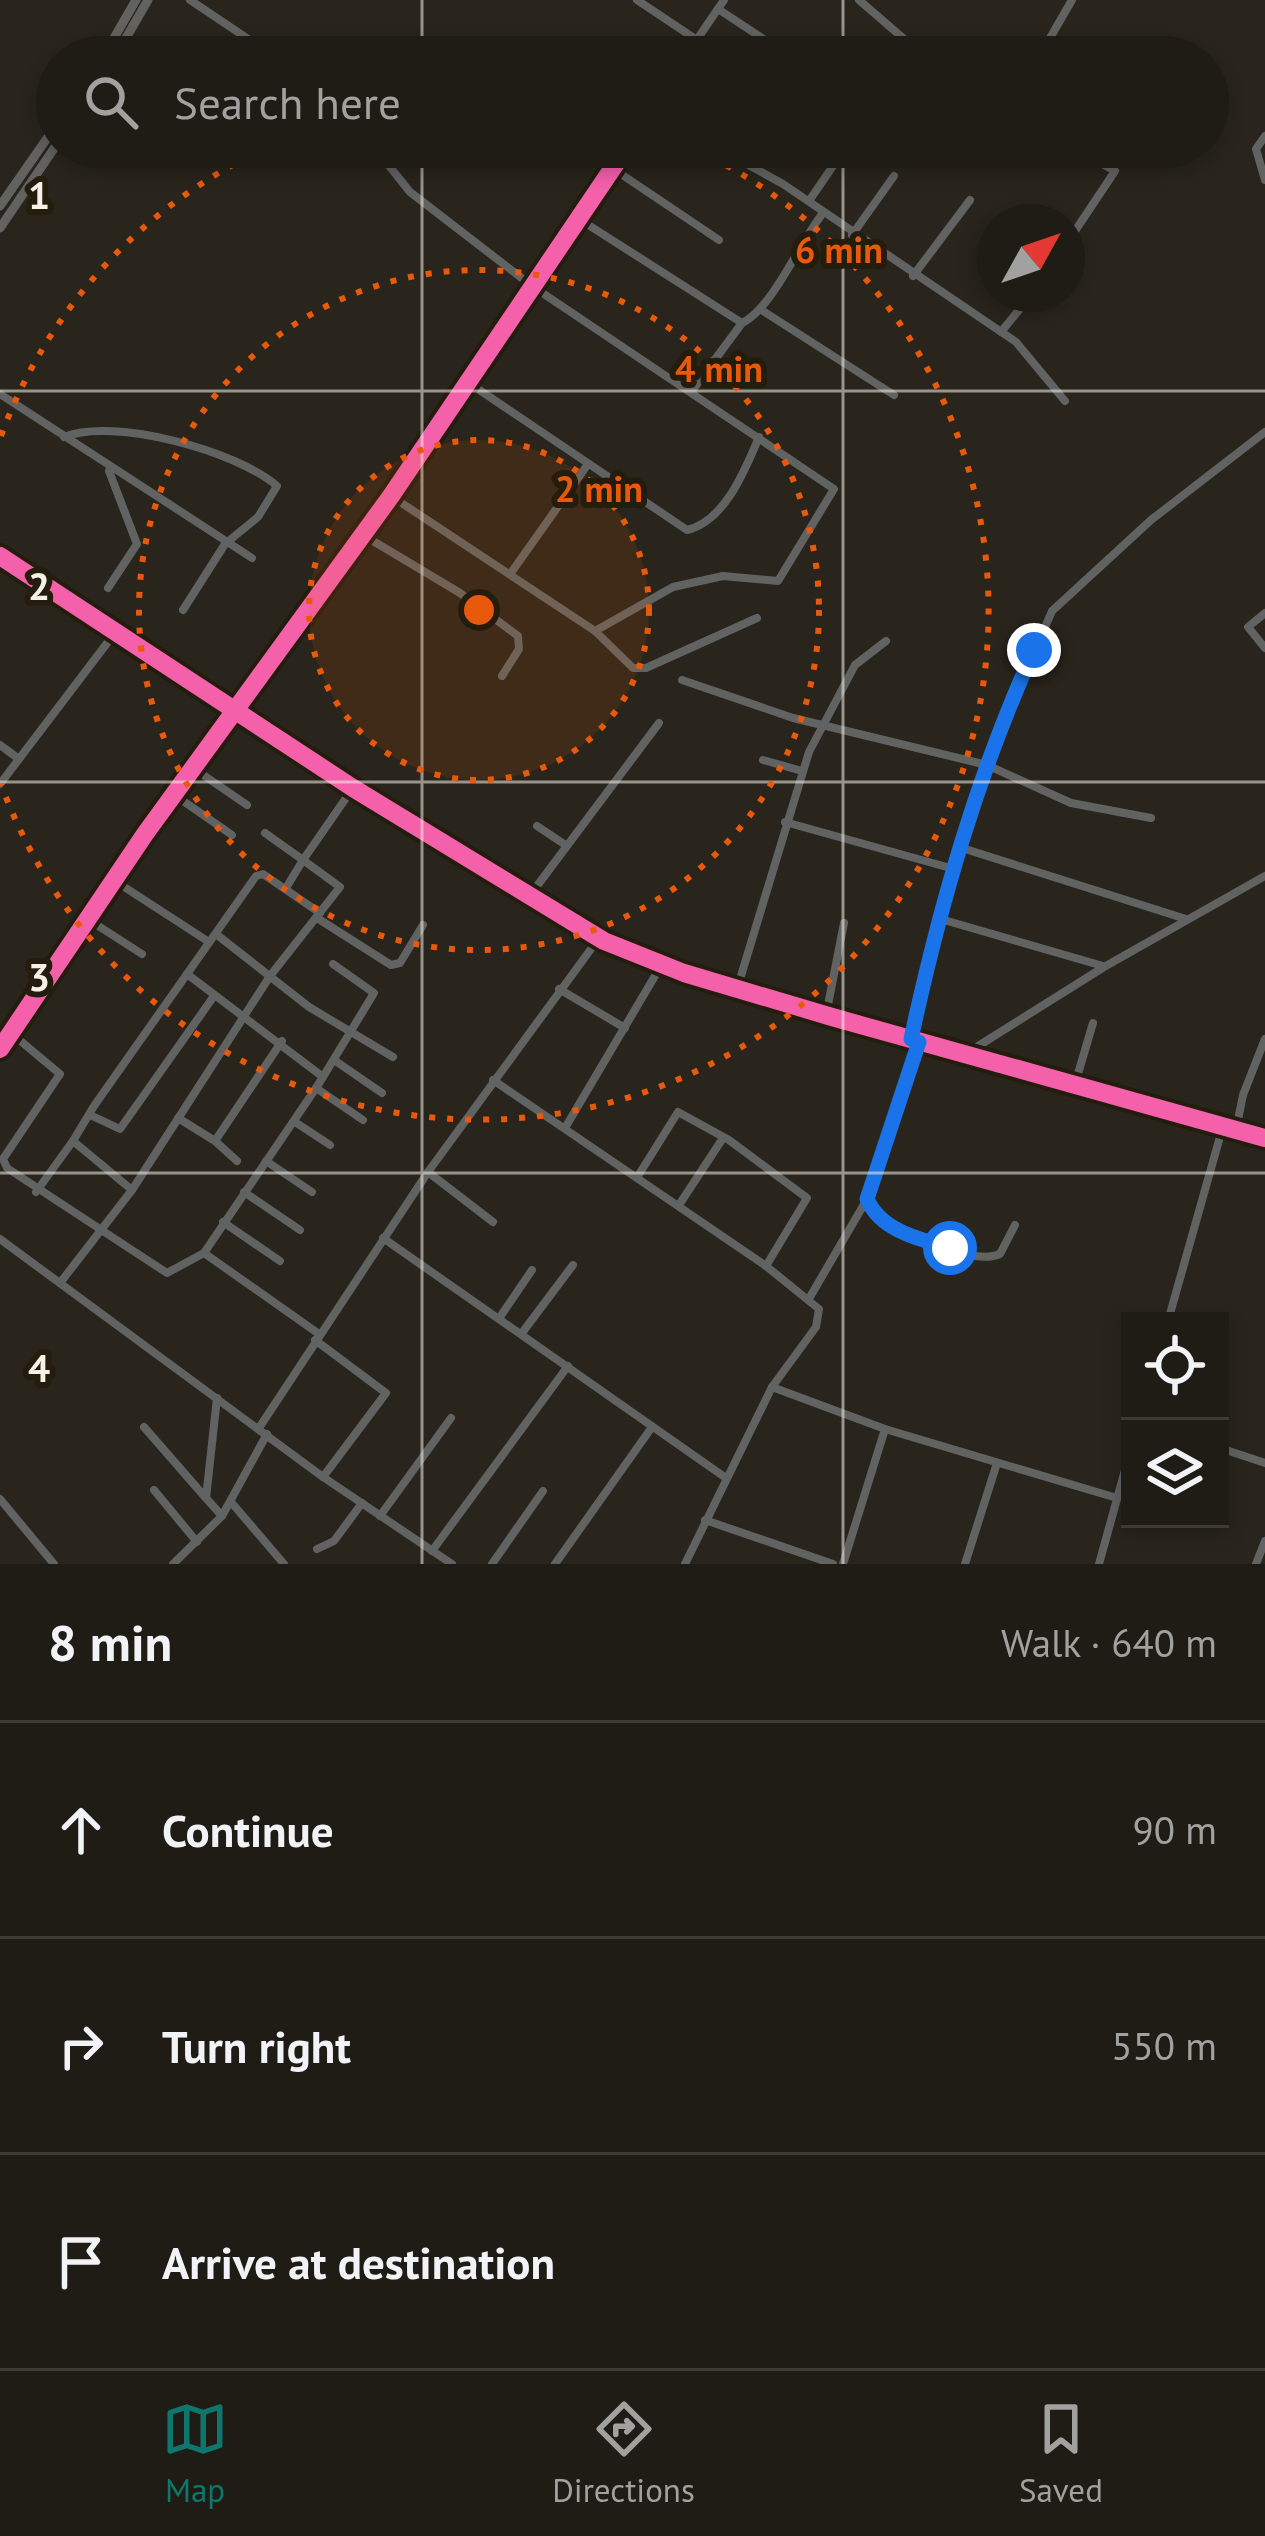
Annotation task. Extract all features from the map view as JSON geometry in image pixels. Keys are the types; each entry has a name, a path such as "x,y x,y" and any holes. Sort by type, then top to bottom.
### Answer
{"main road":[{"path":"115,36 136,0"},
{"path":"127,36 148,0"},
{"path":"0,206 36,154"},
{"path":"0,228 41,168"}],"street":[{"path":"190,0 244,36"},
{"path":"638,0 678,36"},
{"path":"859,0 901,36"},
{"path":"1051,36 1072,0"},
{"path":"699,36 721,4 763,36"},
{"path":"1265,136 1256,148 1265,181"},
{"path":"391,168 410,192 532,286 835,492 781,578 723,576 674,587 595,631"},
{"path":"0,1049 115,880 391,496 612,168 719,240"},
{"path":"756,168 1025,351 1065,400"},
{"path":"809,201 832,168"},
{"path":"1085,218 1115,177 1111,168"},
{"path":"851,235 894,176"},
{"path":"913,276 970,200"},
{"path":"691,392 742,322 763,311 796,248 823,213"},
{"path":"579,219 742,322"},
{"path":"763,311 894,395"},
{"path":"1000,333 1017,312"},
{"path":"469,383 687,530 699,527 740,482 759,436"},
{"path":"0,394 252,558"},
{"path":"64,437 86,431 152,438 228,456 277,486 272,498 225,544 183,610"},
{"path":"810,1297 867,1199 915,1040 937,918 959,847 987,765 1052,611 1151,520 1265,432"},
{"path":"105,464 120,489 136,544 108,587"},
{"path":"512,573 588,464"},
{"path":"391,496 595,631 633,668 646,668 757,618"},
{"path":"363,535 460,593 518,636 519,649 502,676"},
{"path":"0,556 353,788 598,938 737,989 1265,1138"},
{"path":"1265,613 1249,627 1265,648"},
{"path":"0,784 114,634"},
{"path":"737,989 785,822 822,725 855,665 886,641"},
{"path":"682,680 822,725 987,765 1071,802 1151,818"},
{"path":"528,898 659,723"},
{"path":"0,745 19,759"},
{"path":"763,760 802,772"},
{"path":"196,770 247,805"},
{"path":"286,888 353,788"},
{"path":"176,796 232,835"},
{"path":"785,822 953,869"},
{"path":"537,826 567,846"},
{"path":"60,1282 132,1190 270,976 339,885 265,833"},
{"path":"959,847 1186,919"},
{"path":"36,1192 258,874 286,888 391,965 400,962 423,925"},
{"path":"965,1054 1104,967 1265,876"},
{"path":"115,880 209,942"},
{"path":"937,918 1104,967"},
{"path":"89,920 142,954"},
{"path":"826,1015 844,923"},
{"path":"217,934 270,976 393,1057"},
{"path":"176,1563 222,1516 263,1431 317,1337 493,1079 598,938"},
{"path":"11,1034 60,1074 3,1159 7,1168 36,1192 166,1273 203,1253 353,1033 374,992 333,964"},
{"path":"565,1129 662,964"},
{"path":"187,974 282,1041 323,1077"},
{"path":"559,989 625,1028"},
{"path":"90,1115 120,1129 214,996"},
{"path":"1075,1085 1094,1023"},
{"path":"1236,1130 1252,1067 1265,1039"},
{"path":"215,1141 282,1041"},
{"path":"334,1060 382,1093"},
{"path":"493,1079 810,1297 819,1309 816,1327 772,1388 685,1564"},
{"path":"316,1088 363,1120"},
{"path":"638,1176 678,1112 723,1138 807,1198 766,1266"},
{"path":"178,1118 237,1161"},
{"path":"295,1122 331,1145"},
{"path":"1171,1312 1223,1126"},
{"path":"679,1205 723,1138"},
{"path":"73,1141 132,1190"},
{"path":"266,1161 312,1192"},
{"path":"428,1172 493,1222"},
{"path":"244,1192 300,1229"},
{"path":"867,1199 873,1213 905,1234 987,1259 1000,1253 1015,1226"},
{"path":"224,1222 280,1262"},
{"path":"383,1238 726,1478"},
{"path":"0,1239 323,1477 452,1564"},
{"path":"203,1253 386,1394 323,1477"},
{"path":"522,1333 573,1265"},
{"path":"500,1317 532,1270"},
{"path":"432,1551 568,1366"},
{"path":"772,1388 885,1429 1117,1498"},
{"path":"206,1498 217,1397"},
{"path":"380,1516 451,1418"},
{"path":"555,1564 652,1426"},
{"path":"144,1427 222,1516"},
{"path":"843,1564 885,1429"},
{"path":"1229,1451 1265,1463"},
{"path":"965,1564 997,1462"},
{"path":"1099,1564 1121,1484"},
{"path":"154,1490 196,1542"},
{"path":"492,1564 543,1491"},
{"path":"0,1498 54,1564"},
{"path":"231,1502 284,1564"},
{"path":"317,1549 334,1541 362,1503"},
{"path":"705,1520 833,1564"},
{"path":"1260,1557 1265,1541"}],"cycle path":[{"path":"0,1049 145,834 391,496 613,168"},
{"path":"0,556 353,788 604,941 684,973 1265,1138"}],"route":[{"path":"950,1248 905,1234 873,1213 867,1199 919,1042 911,1039 937,918 977,786 1034,650"}]}
